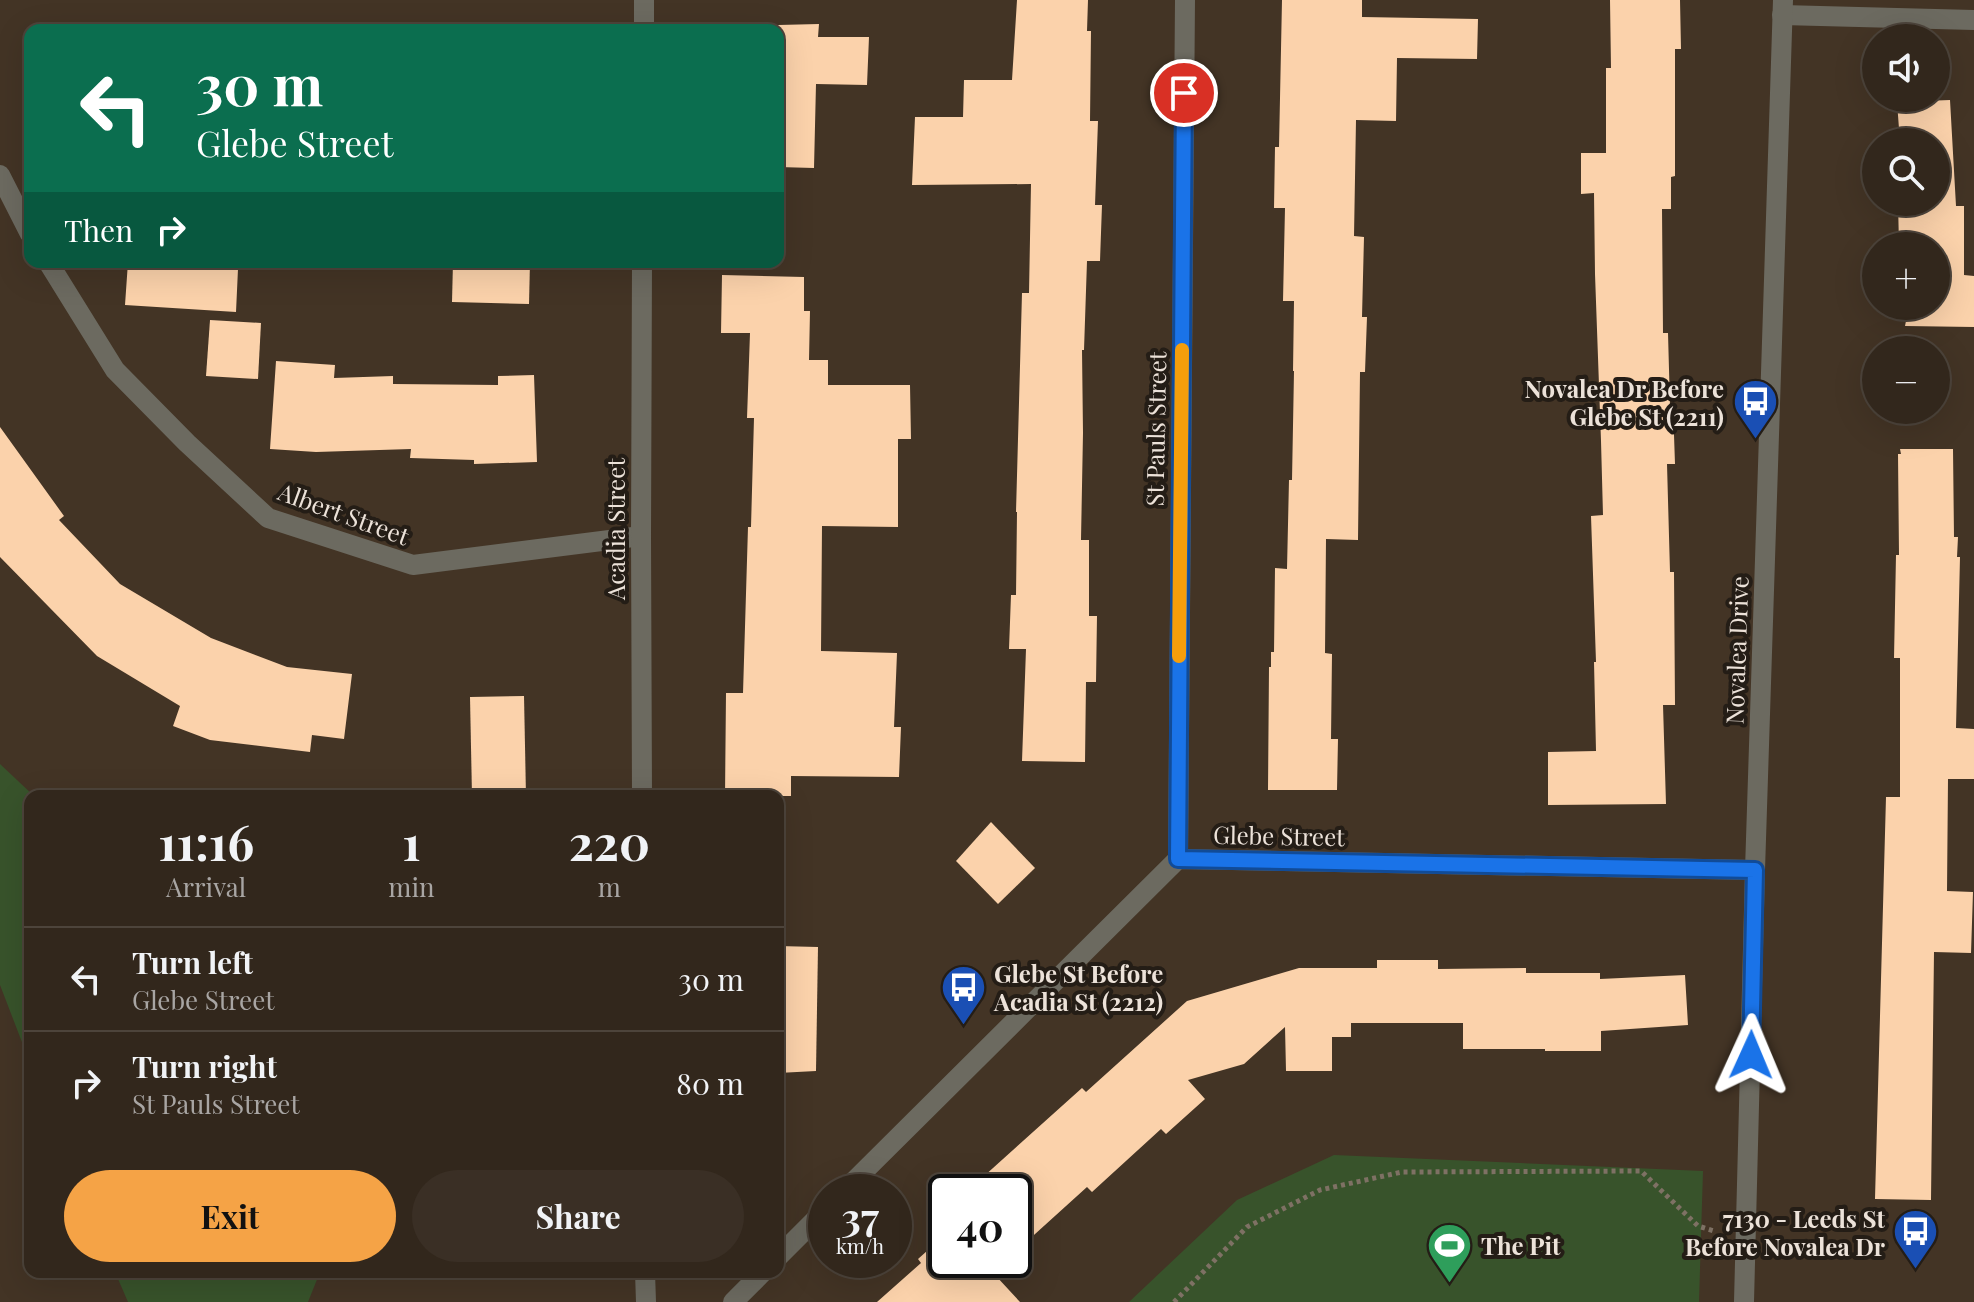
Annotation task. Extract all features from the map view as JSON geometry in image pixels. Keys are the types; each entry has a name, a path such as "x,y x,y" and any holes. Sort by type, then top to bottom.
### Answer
{"street":[{"path":"644,0 644,24"},
{"name":"St Pauls Street","path":"1178,859 1185,0"},
{"path":"1782,8 1974,20"},
{"name":"Novalea Drive","path":"1744,1302 1782,8"},
{"path":"0,175 24,222"},
{"name":"Albert Street","path":"52,268 115,370 187,443 268,518 413,565 641,536"},
{"name":"Acadia Street","path":"642,268 642,790"},
{"path":"861,1174 1178,859"},
{"name":"Glebe Street","path":"1178,859 1755,870"},
{"path":"784,1251 808,1227"},
{"path":"645,1278 646,1302"},
{"path":"733,1302 757,1278"}],"path":[{"path":"1174,1302 1247,1227 1320,1190 1402,1172 1641,1171 1698,1226 1715,1232"}],"green space":[{"path":"0,764 28,790 24,790 24,1047 0,985"},
{"path":"1334,1155 1703,1171 1699,1302 1129,1302 1237,1200"},
{"path":"118,1278 318,1278 308,1302 128,1302"}],"building":[{"path":"1017,0 1088,0 1087,31 1091,31 1090,121 1098,121 1095,205 1102,205 1100,261 1087,261 1082,350 1081,540 1089,540 1089,616 1097,616 1096,682 1086,682 1085,762 1022,761 1026,649 1009,649 1011,595 1016,595 1022,293 1029,293 1031,184 912,185 915,117 963,117 964,80 1012,80"},
{"path":"1282,0 1362,0 1362,17 1478,19 1477,59 1397,58 1396,121 1356,120 1354,236 1364,237 1362,317 1367,317 1365,372 1360,372 1358,540 1326,539 1325,653 1332,654 1331,739 1338,739 1337,790 1268,790 1269,667 1271,652 1274,652 1275,568 1287,569 1294,371 1294,301 1283,301 1285,208 1274,208 1275,147 1279,147"},
{"path":"1610,0 1680,0 1681,49 1675,49 1675,176 1671,177 1671,209 1662,209 1663,333 1668,333 1675,464 1667,464 1670,572 1674,572 1675,705 1663,705 1666,804 1548,805 1548,752 1596,751 1591,516 1603,515 1594,193 1581,194 1581,153 1606,153 1606,68 1611,68"},
{"path":"819,24 818,37 869,37 867,85 816,84 814,168 784,167 784,25"},
{"path":"1950,100 1956,206 1964,206 1964,275 1974,276 1974,327 1905,326 1906,321 1899,321 1950,320 1950,232 1899,232 1898,216 1950,216 1950,128 1899,128 1898,112 1950,112"},
{"path":"128,268 238,269 236,312 125,305"},
{"path":"453,268 530,268 529,304 452,302"},
{"path":"722,275 804,277 804,311 810,311 809,360 828,360 828,385 910,385 911,439 898,439 898,527 822,526 821,651 897,653 894,727 901,727 899,777 791,776 791,796 784,796 784,790 725,790 726,693 743,693 754,418 747,418 750,333 721,333"},
{"path":"210,320 261,323 258,379 206,376"},
{"path":"276,361 335,365 334,378 393,376 393,384 498,385 498,376 534,375 537,462 474,464 474,460 410,458 411,449 316,452 270,449"},
{"path":"0,427 64,516 59,520 120,584 211,638 287,667 352,674 344,739 312,735 310,752 210,740 173,726 180,706 97,656 0,557"},
{"path":"1900,449 1953,449 1954,537 1958,537 1957,557 1960,557 1956,728 1974,729 1974,779 1948,779 1947,891 1973,892 1971,953 1934,952 1931,1200 1875,1199 1886,797 1900,797 1900,658 1894,658"},
{"path":"524,696 526,790 472,790 470,697"},
{"path":"991,822 1035,868 998,904 956,861"},
{"path":"784,946 818,947 816,1071 784,1073"},
{"path":"1377,960 1438,960 1438,969 1526,968 1526,973 1600,973 1600,979 1685,975 1688,1025 1601,1031 1601,1051 1545,1051 1463,1049 1463,1023 1351,1023 1351,1037 1332,1037 1332,1071 1286,1071 1285,1027 1244,1064 1188,1080 1205,1099 1166,1134 1161,1129 1092,1192 1087,1187 1032,1237 1032,1174 986,1174 1082,1088 1086,1092 1187,1001 1299,968 1377,968"},
{"path":"928,1250 928,1278 998,1278 1020,1302 877,1302 904,1278 912,1278 912,1271 921,1263 918,1259"}],"slow traffic":[{"path":"1179,656 1182,350"}],"place":[{"name":"Novalea Dr Before Glebe St (2211)","path":"1755,441"},
{"name":"Glebe St Before Acadia St (2212)","path":"963,1026"},
{"name":"7130 - Leeds St Before Novalea Dr","path":"1916,1271"},
{"name":"The Pit","path":"1450,1284"}],"route":[{"path":"1184,93 1178,859 1755,870 1751,1055"}]}
